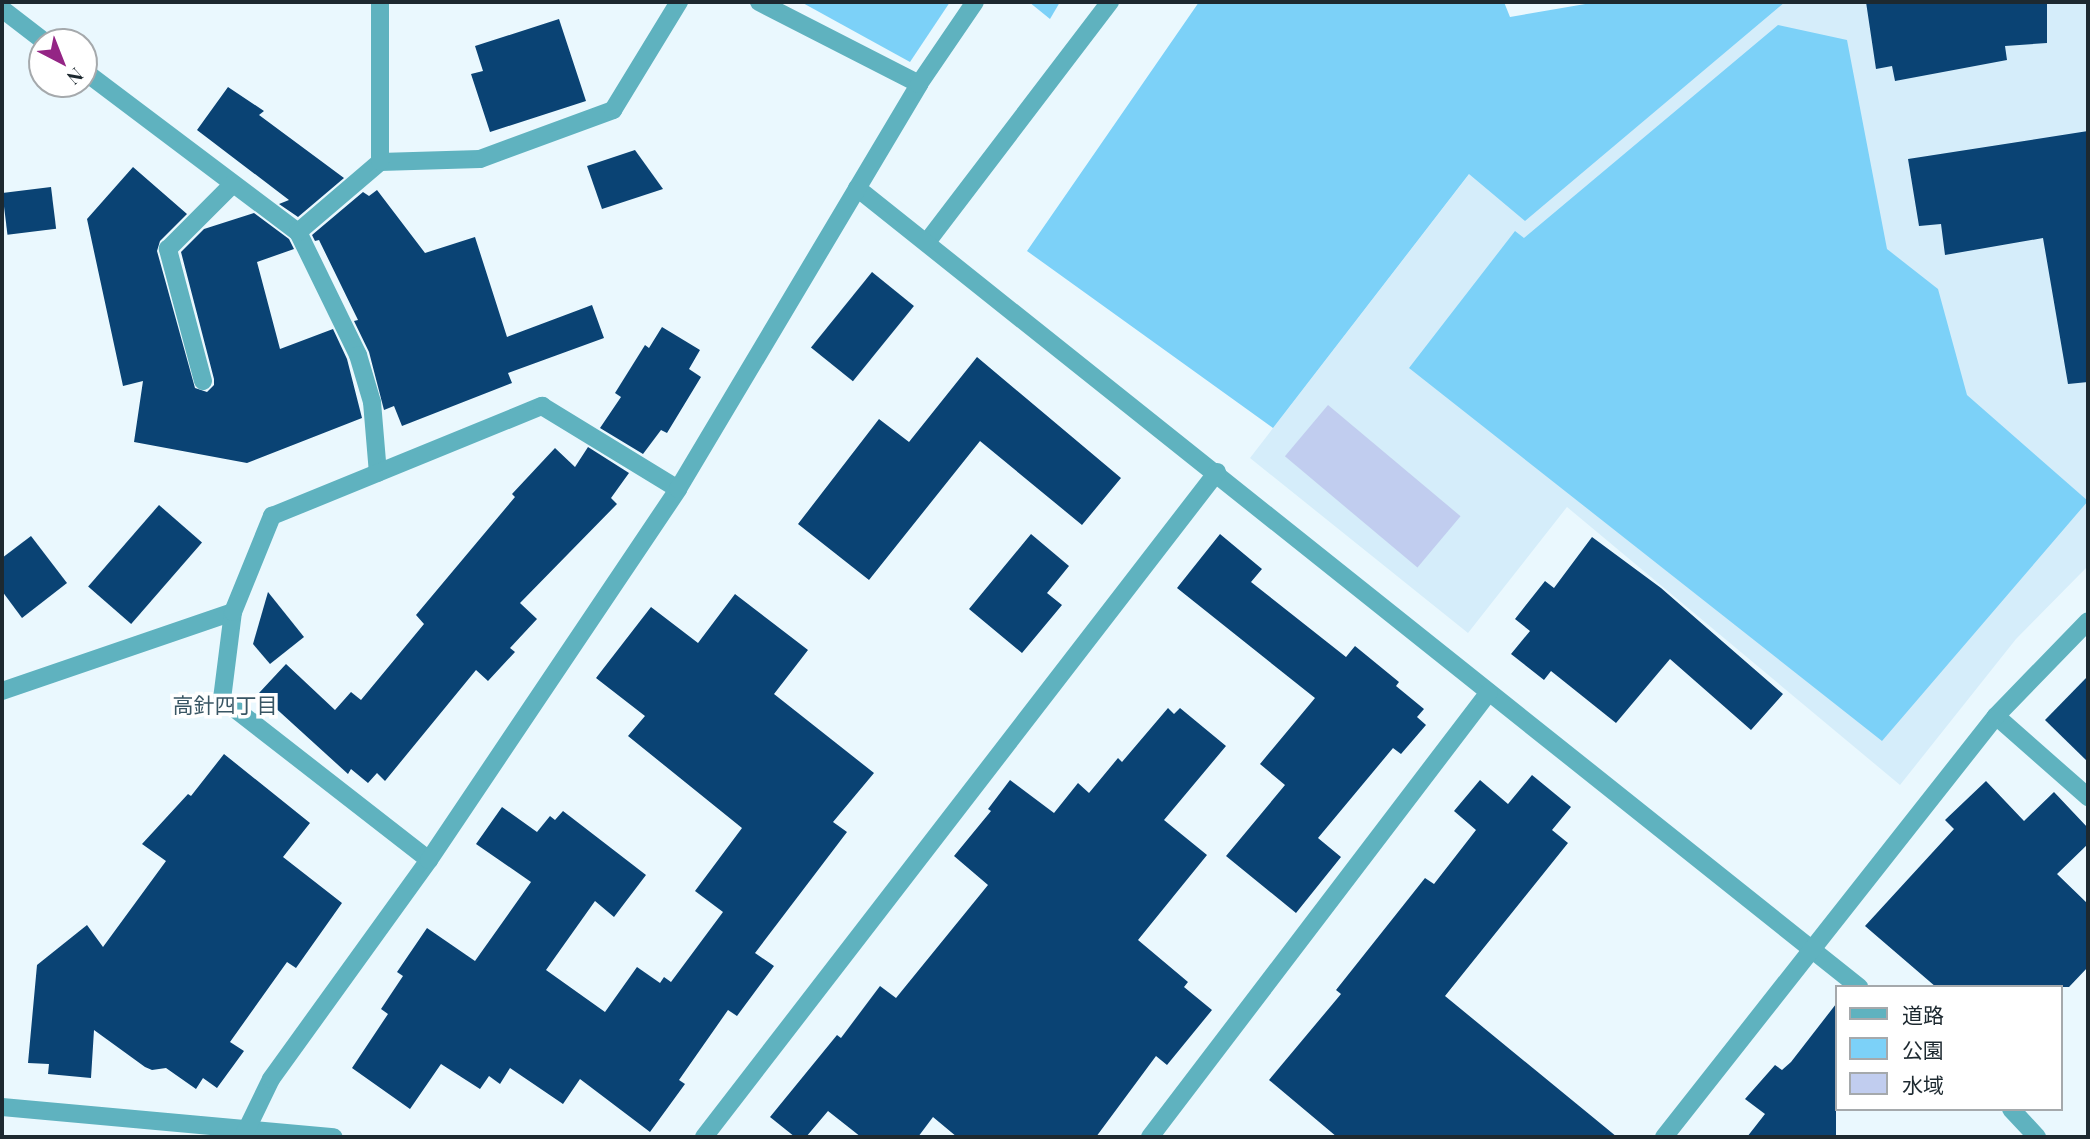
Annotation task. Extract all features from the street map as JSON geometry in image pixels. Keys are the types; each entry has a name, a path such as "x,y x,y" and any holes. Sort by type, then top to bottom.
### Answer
{"street":[{"path":"380,2 380,162"},
{"path":"298,232 380,162 480,159 613,110 679,2"},
{"path":"759,2 919,85"},
{"path":"244,1133 271,1079 429,860 678,489 919,85 975,2"},
{"path":"927,242 1110,2"},
{"path":"2,9 28,29"},
{"path":"98,82 298,232 358,355 372,402 378,473"},
{"path":"203,381 169,249 233,184"},
{"path":"857,188 1217,472 1857,985"},
{"path":"429,860 222,699 233,612 272,516 542,407 678,489"},
{"path":"704,1137 1217,472"},
{"path":"2,691 233,612"},
{"path":"1664,1137 1996,716 2088,621"},
{"path":"1150,1137 1489,692"},
{"path":"1996,716 2088,797"},
{"path":"2,1107 244,1133 334,1137"},
{"path":"2013,1111 2037,1137"}],"shaded area":[{"path":"1785,2 2088,2 2088,566 2016,639 1900,785 1567,507 1468,633 1250,458 1470,173 1525,220"}],"green space":[{"path":"801,2 950,2 910,62"},
{"path":"1029,2 1060,2 1050,19"},
{"path":"1199,2 1504,2 1510,17 1597,2 1785,2 1525,221 1469,174 1273,428 1027,251"},
{"path":"1778,25 1847,40 1887,249 1938,289 1967,395 2088,501 1882,741 1409,368 1515,231 1524,238"}],"water":[{"path":"1328,405 1461,516 1417,568 1285,456"}],"building":[{"path":"1866,2 2047,2 2047,43 2005,46 2007,60 1895,81 1892,66 1876,69"},
{"path":"559,19 586,101 490,132 471,74 483,71 475,46"},
{"path":"228,87 264,111 259,115 344,178 298,217 279,204 289,200 197,130"},
{"path":"2088,131 2088,382 2068,384 2043,238 1945,255 1941,224 1919,226 1908,159"},
{"path":"635,150 663,189 602,209 587,166"},
{"path":"133,167 187,214 160,241 157,251 195,388 207,392 214,385 214,379 181,252 204,229 254,213 289,239 294,249 257,262 280,349 333,329 347,359 362,418 247,463 134,442 143,381 123,386 87,219"},
{"path":"51,187 56,229 7,235 2,193"},
{"path":"377,190 425,253 475,237 507,337 592,305 604,338 508,373 512,383 402,426 394,406 384,410 369,352 354,321 358,320 319,240 315,241 312,235 363,192 369,196"},
{"path":"872,272 914,306 853,381 811,347"},
{"path":"662,327 700,350 689,369 701,377 667,433 661,430 643,454 600,428 621,397 615,393 645,345 649,348"},
{"path":"977,357 1121,478 1082,525 980,441 869,580 798,524 879,419 909,442"},
{"path":"588,447 629,473 611,498 617,504 520,603 537,619 510,648 515,652 488,681 476,670 385,781 377,773 368,783 351,769 348,774 259,693 286,664 335,710 351,692 361,700 424,624 416,615 515,497 512,494 555,448 575,467"},
{"path":"159,505 202,542 131,624 88,587"},
{"path":"1031,534 1069,566 1047,593 1062,605 1022,653 969,609"},
{"path":"1220,534 1262,569 1251,582 1346,657 1355,646 1399,682 1396,686 1424,709 1417,717 1426,725 1401,754 1393,748 1318,838 1341,857 1296,913 1226,856 1285,785 1260,764 1315,698 1177,588"},
{"path":"31,536 67,583 22,618 2,591 2,558"},
{"path":"1592,537 1661,588 1783,694 1751,730 1670,659 1616,723 1551,671 1544,680 1511,654 1530,631 1515,619 1545,581 1554,588"},
{"path":"268,592 304,637 270,664 253,644"},
{"path":"735,594 808,650 774,694 874,773 833,822 847,832 755,953 774,966 737,1016 728,1010 679,1080 685,1084 650,1132 580,1079 563,1104 510,1068 500,1084 489,1076 480,1089 441,1064 410,1109 352,1068 388,1014 381,1009 403,976 397,972 427,928 475,961 531,882 476,844 502,807 537,832 550,816 555,820 563,811 646,875 614,917 595,901 546,970 605,1012 637,967 660,983 664,977 671,982 723,912 695,891 742,828 628,736 645,716 596,678 651,607 698,643"},
{"path":"2088,676 2088,762 2045,720"},
{"path":"1168,708 1174,714 1180,708 1226,746 1164,820 1207,855 1138,940 1188,982 1184,987 1212,1010 1167,1065 1156,1056 1096,1137 957,1137 933,1117 918,1137 861,1137 828,1111 806,1137 795,1137 770,1117 837,1035 841,1038 880,986 896,998 988,885 954,856 991,811 988,809 1010,780 1054,813 1078,783 1089,793 1118,758 1122,762"},
{"path":"224,754 310,823 283,857 342,903 296,968 287,962 230,1042 244,1051 217,1088 203,1078 196,1089 166,1068 152,1070 145,1067 94,1030 91,1078 48,1074 49,1064 28,1063 37,965 87,925 103,947 166,861 142,844 188,794 191,796"},
{"path":"1532,775 1571,807 1552,830 1568,843 1445,996 1617,1137 1337,1137 1269,1080 1341,994 1336,990 1425,878 1434,884 1476,830 1454,811 1480,780 1508,804"},
{"path":"1986,781 2024,821 2054,792 2088,828 2088,844 2057,874 2088,904 2088,967 2069,987 1934,985 1865,926 1954,829 1945,820"},
{"path":"1834,1007 1836,1137 1747,1137 1765,1114 1745,1099 1775,1065 1782,1070"}],"district":[{"name":"高針四丁目","path":"225,704"}]}
